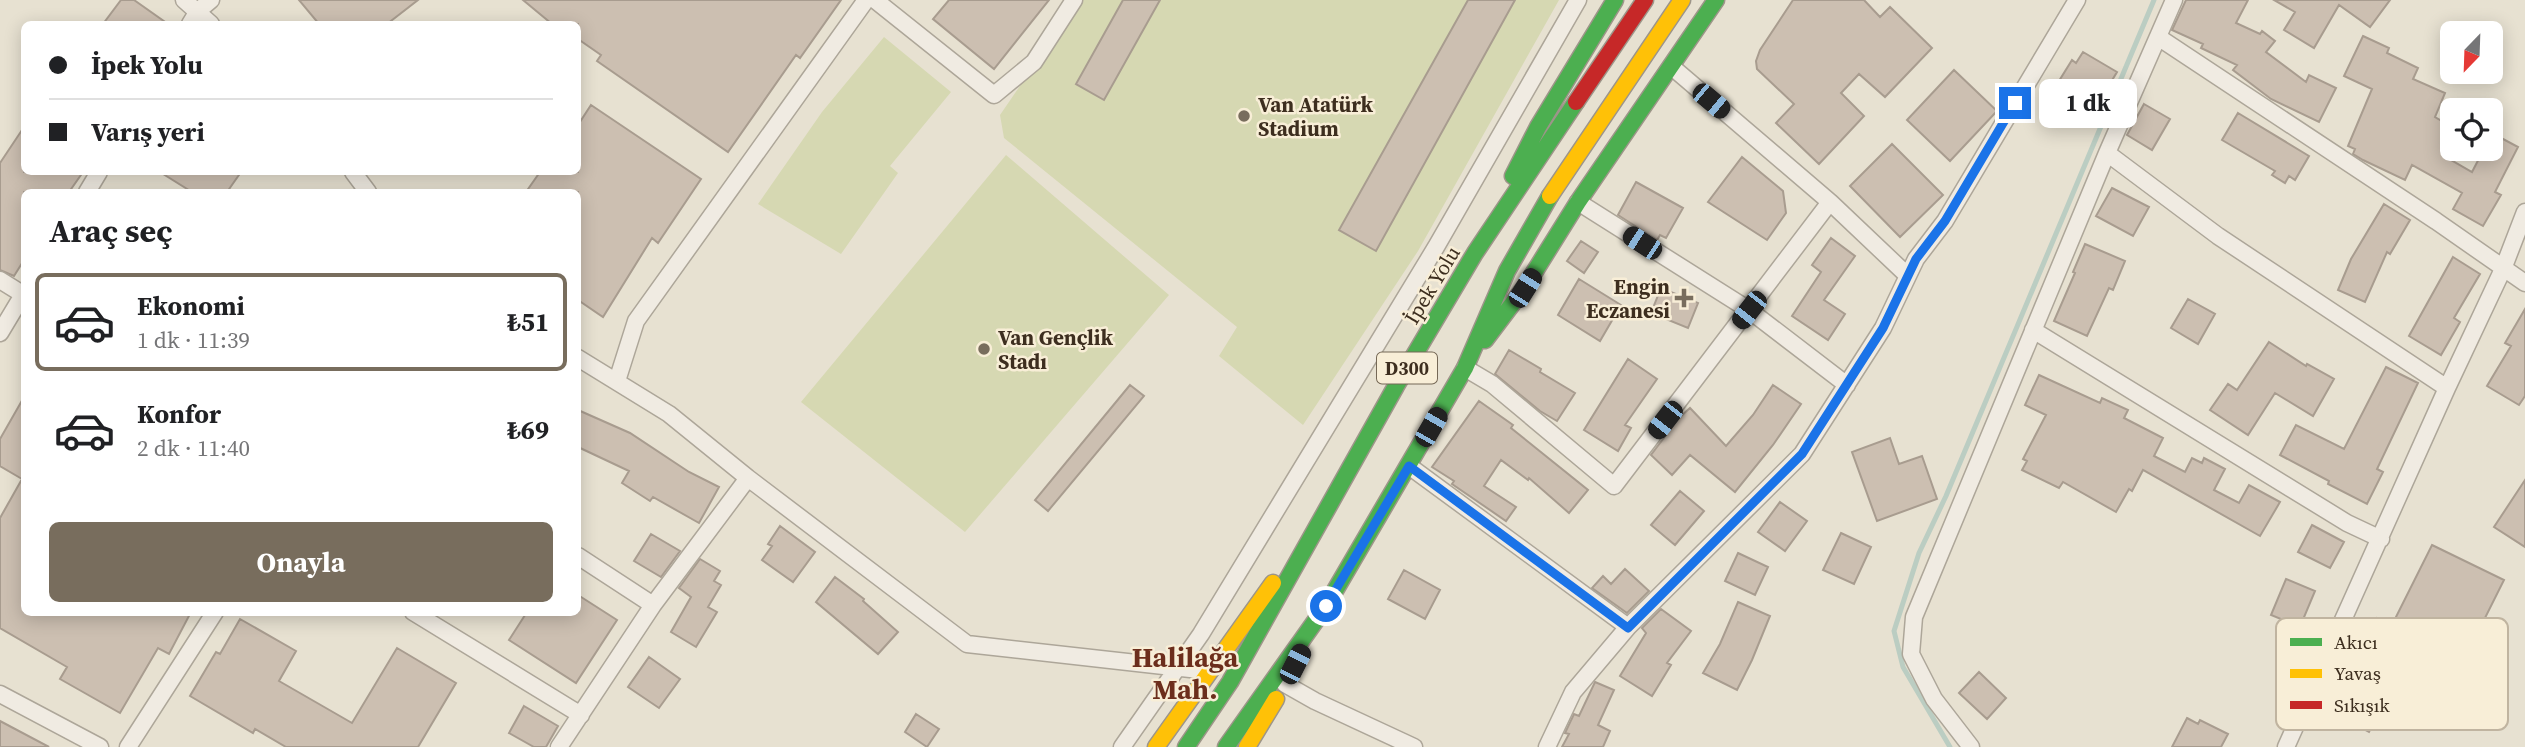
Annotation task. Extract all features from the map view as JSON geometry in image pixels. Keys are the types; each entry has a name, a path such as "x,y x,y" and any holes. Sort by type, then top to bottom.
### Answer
{"main road":[{"path":"1475,253 1538,127 1615,0"},
{"name":"İpek Yolu","path":"1186,747 1230,682 1326,509 1475,253 1644,0"},
{"name":"D300","path":"1226,747 1326,606 1465,368 1507,271 1553,191 1682,0"},
{"path":"1465,368 1525,288 1578,202 1716,0"},
{"path":"1156,747 1326,509"},
{"path":"1247,747 1285,684 1326,606"}],"street":[{"path":"184,0 194,18 211,0"},
{"path":"617,381 636,321 866,0"},
{"path":"875,0 994,95 1034,62 1074,0"},
{"path":"1122,747 1201,634 1429,259 1578,0"},
{"path":"1548,747 1573,692 1628,628 1802,454 1883,328 1916,259 1945,221 2077,0"},
{"path":"1971,747 1934,699 1911,654 1914,617 2107,153 2174,0"},
{"path":"2158,37 2525,283"},
{"path":"1672,67 1830,202 1907,275"},
{"path":"2107,153 2218,236 2447,388"},
{"path":"1578,202 1749,310 1847,386"},
{"path":"1465,368 1492,384 1614,486 1830,202"},
{"path":"2345,618 2503,269 2525,212"},
{"path":"0,280 21,292"},
{"path":"0,333 21,299"},
{"path":"2033,330 2347,523 2381,539"},
{"path":"581,360 669,414 748,478 967,644 1209,671"},
{"path":"1409,466 1628,628"},
{"path":"559,747 653,605 748,478"},
{"path":"581,558 653,605"},
{"path":"128,747 212,616"},
{"path":"420,616 581,715"},
{"path":"1285,684 1315,701 1414,747"},
{"path":"0,694 100,747"},
{"path":"2286,747 2294,730"}],"green space":[{"path":"1079,0 1559,0 1418,251 1303,425 1219,356 1237,327 1004,138 1000,115"},
{"path":"884,37 951,92 890,166 898,173 841,254 758,204 822,112"},
{"name":"Van Gençlik Stadı","path":"1006,155 1169,295 965,532 801,402"}],"building":[{"path":"121,0 134,0 164,21 105,21"},
{"path":"299,0 418,0 391,21 316,21"},
{"path":"523,0 841,0 800,58 796,55 728,152 597,61 601,55 581,41 581,21 548,21"},
{"path":"949,0 1049,0 994,69 933,19"},
{"path":"1123,0 1160,0 1104,100 1076,84"},
{"path":"1468,0 1515,0 1376,251 1339,230"},
{"path":"1793,0 1864,0 1880,17 1890,7 1932,48 1885,97 1859,74 1841,93 1864,116 1819,164 1776,123 1794,104 1757,69 1756,61 1760,50"},
{"path":"2186,0 2248,0 2236,23 2260,34 2262,31 2275,41 2266,52 2306,82 2309,75 2336,88 2319,122 2271,99 2233,70 2237,65 2201,48 2203,44 2172,30"},
{"path":"2274,0 2390,0 2370,27 2339,5 2314,48 2284,30 2295,12"},
{"path":"2363,36 2389,48 2387,53 2418,68 2413,79 2445,93 2440,98 2435,117 2440,120 2440,161 2453,161 2472,172 2478,161 2503,161 2503,139 2518,147 2495,192 2501,195 2483,226 2453,209 2462,193 2412,165 2405,180 2353,154 2355,149 2348,146 2372,89 2344,76"},
{"path":"2083,52 2117,72 2105,92 2108,93 2101,106 2059,81 2072,60 2076,63"},
{"path":"1954,70 1997,111 1950,161 1907,120"},
{"path":"2144,104 2170,119 2152,150 2127,135"},
{"path":"591,105 701,179 658,243 652,238 603,317 581,302 581,189 528,189 538,175 581,175 581,120"},
{"path":"2238,113 2309,156 2295,180 2289,176 2285,183 2272,175 2275,171 2222,140"},
{"path":"21,132 21,175 81,175 71,189 21,189 21,265 14,276 0,270 0,163"},
{"path":"1892,144 1943,195 1900,237 1850,186"},
{"path":"1742,157 1783,191 1786,213 1767,240 1708,202"},
{"path":"165,175 239,175 229,189 187,189"},
{"path":"1636,182 1683,208 1666,238 1660,235 1657,240 1618,215"},
{"path":"2112,188 2149,207 2133,236 2096,216"},
{"path":"2384,204 2410,220 2390,254 2387,252 2365,302 2338,290 2351,259"},
{"path":"1831,238 1855,256 1824,300 1845,314 1828,340 1792,316 1821,272 1812,265"},
{"path":"1581,241 1598,252 1584,273 1567,261"},
{"path":"2085,244 2125,261 2113,290 2109,288 2087,336 2054,321"},
{"path":"2453,257 2480,274 2454,318 2460,322 2441,355 2409,336"},
{"path":"1579,279 1621,305 1600,341 1558,315"},
{"path":"1661,288 1698,303 1688,328 1651,313"},
{"path":"2188,299 2215,314 2198,344 2171,328"},
{"path":"2525,309 2525,396 2519,405 2487,386 2511,346 2505,343"},
{"path":"2269,342 2306,366 2307,364 2334,379 2313,416 2275,393 2248,435 2210,410 2228,384 2237,390"},
{"path":"1509,350 1575,393 1557,421 1540,411 1495,374"},
{"path":"1628,359 1657,379 1625,425 1631,428 1618,451 1584,430"},
{"path":"2386,367 2418,383 2377,469 2383,472 2367,504 2280,455 2296,425 2344,449"},
{"path":"2039,375 2100,403 2102,398 2128,410 2124,418 2163,438 2154,456 2185,472 2192,458 2202,463 2204,458 2225,469 2214,490 2239,503 2249,485 2280,502 2260,536 2143,470 2132,491 2129,489 2116,512 2063,482 2059,488 2022,470 2027,461 2023,459 2046,415 2025,405"},
{"path":"1130,385 1144,396 1048,511 1035,500"},
{"path":"1773,385 1801,404 1773,445 1735,492 1690,455 1672,475 1651,455 1690,408 1726,446 1753,415"},
{"path":"1479,401 1513,425 1511,428 1588,490 1569,513 1529,478 1528,480 1501,460 1484,486 1516,507 1506,521 1432,467"},
{"path":"21,402 21,478 0,466 0,439"},
{"path":"581,411 630,433 689,472 719,487 699,523 653,497 650,501 622,483 629,471 581,448"},
{"path":"1890,438 1899,464 1922,456 1937,499 1877,521 1852,452"},
{"path":"2525,480 2525,547 2494,527"},
{"path":"21,481 21,616 189,616 169,654 158,648 120,713 60,679 67,667 0,628 0,518"},
{"path":"1680,491 1704,511 1675,545 1651,525"},
{"path":"1780,502 1807,521 1785,551 1758,532"},
{"path":"2312,525 2344,542 2330,568 2298,552"},
{"path":"780,526 815,552 793,582 762,560 772,546 768,544"},
{"path":"1841,533 1871,547 1854,584 1823,570"},
{"path":"651,534 680,551 661,577 634,561"},
{"path":"2432,545 2504,580 2485,618 2396,618"},
{"path":"1738,553 1768,567 1755,595 1725,581"},
{"path":"700,559 720,571 714,581 721,585 708,607 717,612 696,647 671,632 691,597 679,588"},
{"path":"1625,569 1649,591 1627,613 1592,588 1603,576 1611,584"},
{"path":"1404,570 1440,590 1425,619 1388,599"},
{"path":"835,577 864,599 863,601 898,632 878,654 816,602"},
{"path":"2286,579 2315,591 2304,618 2278,618 2271,615"},
{"path":"581,597 617,620 576,683 509,640 524,616 581,616"},
{"path":"1738,602 1770,616 1737,690 1703,673 1720,644"},
{"path":"1661,609 1691,631 1667,663 1671,665 1652,696 1620,676 1646,633 1642,628"},
{"path":"240,619 296,651 279,681 352,723 397,648 456,683 418,747 286,747 255,729 253,733 190,696 216,652 220,654"},
{"path":"649,657 680,679 659,708 628,687"},
{"path":"1979,672 2006,698 1987,719 1959,693"},
{"path":"1595,682 1614,690 1598,725 1610,731 1603,747 1562,747 1569,734 1565,733 1574,714 1579,716"},
{"path":"524,706 558,726 546,747 534,747 509,733"},
{"path":"916,714 939,729 927,747 905,732"},
{"path":"2187,718 2198,724 2200,720 2228,734 2221,747 2172,747"},
{"path":"0,721 49,747 0,747"}],"waterway":[{"path":"1950,747 1903,667 1894,631 1919,553 1946,496 2154,0"}],"traffic: fast":[{"path":"1513,176 1538,127 1615,0"},
{"path":"1485,340 1525,287 1578,202 1716,0"},
{"path":"1186,747 1230,682 1396,386 1475,253 1576,102"},
{"path":"1226,747 1326,606 1465,368 1507,271 1550,196"}],"traffic: slow":[{"path":"1550,196 1682,0"},
{"path":"1156,747 1273,583"},
{"path":"1247,747 1276,699"}],"traffic: jam":[{"path":"1576,102 1645,0"}],"place":[{"name":"Van Atatürk Stadium","path":"1244,116"},
{"name":"Engin Eczanesi","path":"1684,298"},
{"name":"Van Gençlik Stadı","path":"984,349"}],"district":[{"name":"Halilağa Mah.","path":"1185,673"}],"route":[{"path":"1326,606 1409,466 1628,628 1802,454 1883,328 1916,259 1945,221 2015,103"}]}
